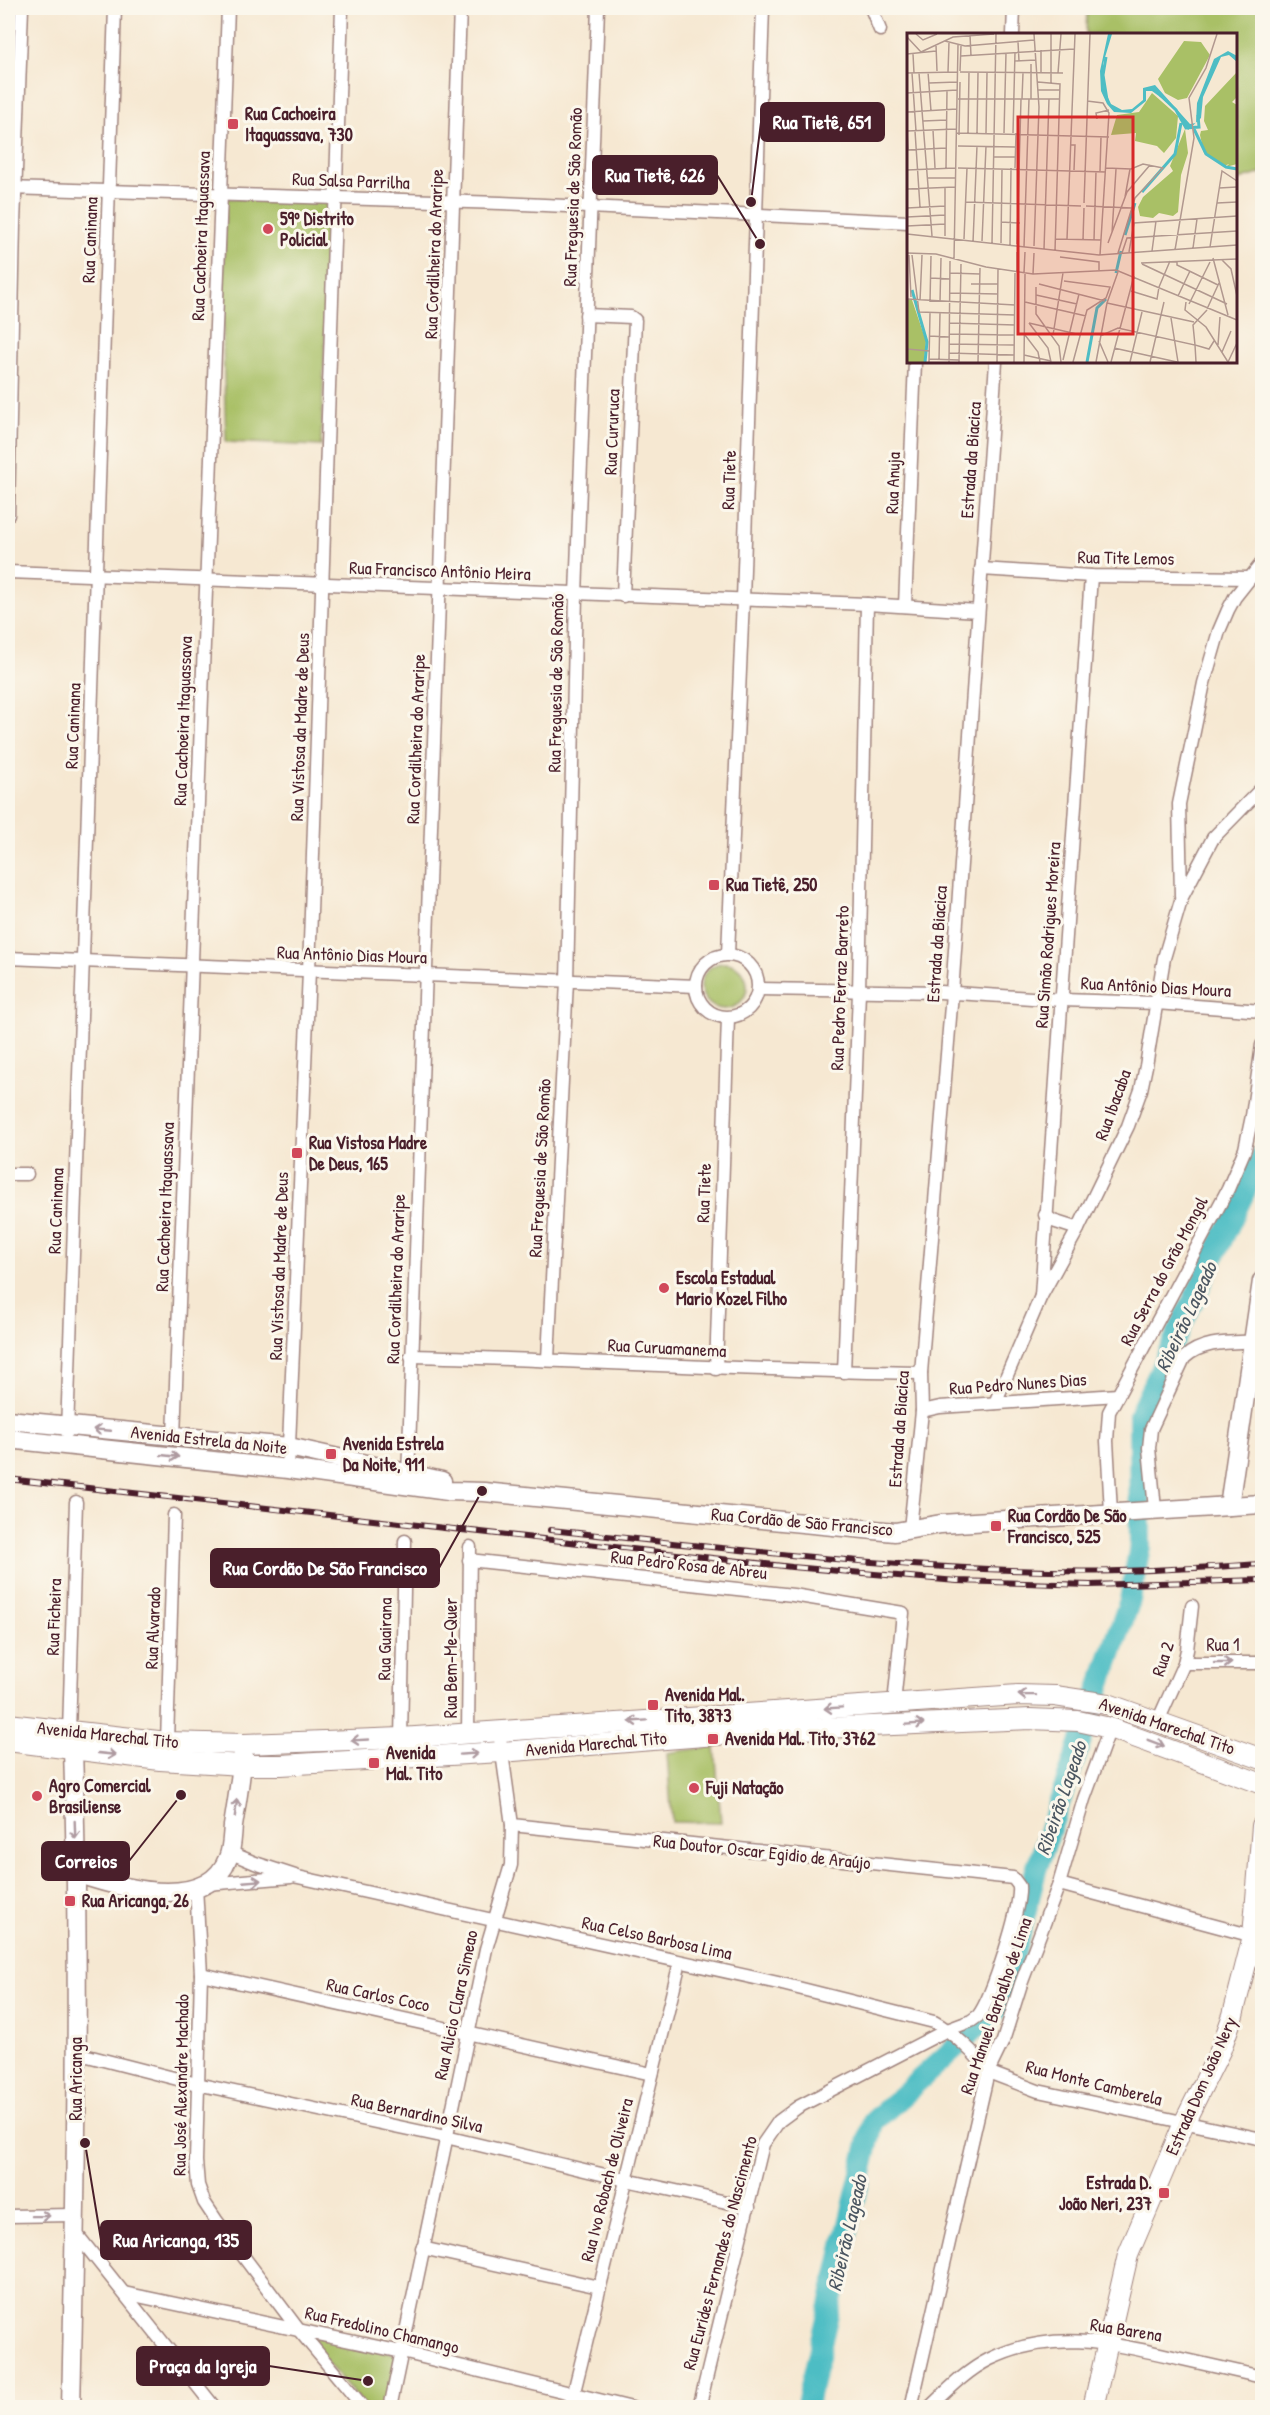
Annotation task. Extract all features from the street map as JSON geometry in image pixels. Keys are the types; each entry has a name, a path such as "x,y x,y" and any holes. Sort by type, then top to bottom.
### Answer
{"main road":[{"name":"Avenida Marechal Tito","path":"8,1741 244,1744 401,1738 1018,1695 1055,1696 1108,1704 1263,1759"},
{"name":"Avenida Marechal Tito","path":"8,1724 71,1741 160,1760 242,1765 341,1762 501,1752 779,1730 1000,1719 1078,1721 1146,1739 1263,1784"},
{"name":"Estrada Dom João Nery","path":"1093,2408 1128,2254 1184,2123 1221,2049 1258,1937 1263,1826"}],"street":[{"path":"8,515 12,188 22,8"},
{"name":"Rua Caninana","path":"65,1445 115,8"},
{"name":"Rua Cachoeira Itaguassava","path":"174,1437 228,8"},
{"name":"Rua Vistosa da Madre de Deus","path":"288,1469 309,971 342,8"},
{"name":"Rua Cordilheira do Araripe","path":"408,1479 460,8"},
{"name":"Rua Freguesia de São Romão","path":"548,1359 567,981 576,595 598,8"},
{"name":"Rua Tiete","path":"729,954 763,8"},
{"path":"871,8 880,30"},
{"path":"1013,33 1014,8"},
{"name":"Rua Salsa Parrilha","path":"12,188 454,201 907,222"},
{"name":"Rua Cururuca","path":"586,315 631,317 634,320 624,596"},
{"name":"Rua Anuja","path":"905,606 915,363"},
{"name":"Estrada da Biacica","path":"910,1529 922,1411 921,1373 952,993 996,363"},
{"path":"1182,897 1179,804 1204,683 1219,631 1228,610 1263,563"},
{"name":"Rua Tite Lemos","path":"981,569 1091,576 1250,578"},
{"name":"Rua Francisco Antônio Meira","path":"8,572 576,595 743,599 978,611"},
{"name":"Rua Simão Rodrigues Moreira","path":"1041,1296 1091,576"},
{"name":"Rua Pedro Ferraz Barreto","path":"844,1372 859,992 867,604"},
{"name":"Rua Ibacaba","path":"995,1403 1041,1296 1078,1229 1128,1126 1141,1090 1164,958 1182,897 1213,838 1263,788"},
{"path":"1180,855 1200,862"},
{"path":"729,954 748,961 754,969 759,989 752,1006 746,1012 728,1017 709,1012 697,996 696,986 702,967 718,956 729,954"},
{"name":"Rua Antônio Dias Moura","path":"8,958 696,986"},
{"name":"Rua Antônio Dias Moura","path":"759,989 952,993 1156,1003 1263,1011"},
{"name":"Rua Tiete","path":"716,1369 728,1017"},
{"name":"Rua Serra do Grão Mongol","path":"1116,1511 1107,1425 1109,1412 1228,1189 1245,1149 1263,1045"},
{"path":"8,1174 27,1174"},
{"path":"1045,1215 1062,1225 1078,1229"},
{"path":"1229,1506 1258,1341 1263,1281"},
{"path":"1150,1510 1151,1429 1184,1358 1192,1350 1209,1344 1258,1341"},
{"name":"Rua Curuamanema","path":"411,1356 548,1359 716,1369 921,1373"},
{"name":"Rua Pedro Nunes Dias","path":"922,1411 940,1407 1118,1395"},
{"name":"Avenida Estrela da Noite","path":"8,1420 289,1447 408,1479"},
{"name":"Avenida Estrela da Noite","path":"8,1439 288,1469 408,1479"},
{"name":"Rua Cordão de São Francisco","path":"408,1479 484,1492 895,1532 940,1524 1116,1511 1263,1504"},
{"name":"Rua Ficheira","path":"71,1741 76,1502"},
{"name":"Rua Alvarado","path":"167,1743 174,1515"},
{"name":"Rua Guairana","path":"401,1738 405,1541"},
{"name":"Rua Pedro Rosa de Abreu","path":"469,1554 793,1595 903,1613 894,1704"},
{"name":"Rua Bem-Me-Quer","path":"468,1733 469,1554"},
{"name":"Rua 2","path":"1158,1721 1184,1663 1192,1606"},
{"name":"Rua 1","path":"1184,1663 1263,1663"},
{"name":"Rua Manuel Barbalho de Lima","path":"911,2408 986,2068 1003,2041 1021,1984 1059,1884 1105,1727"},
{"name":"Rua Alicio Clara Simeao","path":"390,2408 422,2248 494,1920 511,1865 512,1825 499,1731"},
{"name":"Rua Aricanga","path":"70,2408 75,2224 76,2053 76,1873 71,1741"},
{"path":"76,1873 132,1889 176,1891 201,1886 219,1872 230,1852 244,1744"},
{"name":"Rua Doutor Oscar Egidio de Araújo","path":"512,1825 1013,1878"},
{"name":"Rua Celso Barbosa Lima","path":"230,1852 298,1877 872,2005 934,2022 947,2030 986,2068"},
{"name":"Rua Celso Barbosa Lima","path":"201,1886 298,1877"},
{"name":"Rua Eurides Fernandes do Nascimento","path":"699,2408 764,2144 779,2121 798,2107 947,2030 971,2021 983,2009 1000,1969 1017,1905 1019,1886 1013,1878"},
{"path":"1059,1884 1258,1937"},
{"name":"Rua José Alexandre Machado","path":"201,1886 197,2084 198,2185 204,2202 298,2329 364,2408"},
{"name":"Rua Ivo Robach de Oliveira","path":"570,2408 680,1962"},
{"name":"Rua Carlos Coco","path":"201,1974 652,2074"},
{"name":"Rua Bernardino Silva","path":"76,2053 197,2084 446,2137 749,2207"},
{"name":"Rua Monte Camberela","path":"986,2068 1038,2091 1263,2139"},
{"path":"8,2216 75,2224 124,2293 215,2408"},
{"path":"422,2248 599,2287"},
{"name":"Rua Fredolino Chamango","path":"124,2293 402,2352 632,2408"},
{"name":"Rua Barena","path":"929,2408 959,2379 988,2360 1018,2347 1050,2341 1108,2342 1263,2377"}],"green space":[{"path":"1087,8 1262,8 1262,173 1237,181 1237,33 1086,33"},
{"path":"225,198 330,203 321,446 226,442 223,342"},
{"path":"724,963 740,970 747,986 740,1002 724,1009 708,1002 701,986 708,970"},
{"name":"Fuji Natação","path":"715,1746 721,1823 672,1822 667,1753"},
{"path":"299,2331 398,2354 387,2407 366,2407"}],"waterway":[{"name":"Ribeirão Lageado","path":"806,2408 873,2122 1002,2005 1036,1870 1130,1600 1140,1546 1139,1415 1262,1155"}],"railway":[{"path":"8,1479 792,1567 957,1581 1090,1585 1262,1580"},
{"path":"550,1530 799,1556 986,1569 1102,1571 1262,1564"}],"place":[{"name":"Rua Cachoeira Itaguassava, 730","path":"233,124"},
{"name":"Rua Tietê, 651","path":"751,202"},
{"name":"59º Distrito Policial","path":"268,229"},
{"name":"Rua Tietê, 626","path":"760,244"},
{"name":"Rua Tietê, 250","path":"714,885"},
{"name":"Rua Vistosa Madre De Deus, 165","path":"297,1153"},
{"name":"Escola Estadual Mario Kozel Filho","path":"664,1288"},
{"name":"Avenida Estrela Da Noite, 911","path":"331,1454"},
{"name":"Rua Cordão De São Francisco","path":"482,1491"},
{"name":"Rua Cordão De São Francisco, 525","path":"996,1526"},
{"name":"Avenida Mal. Tito, 3873","path":"653,1705"},
{"name":"Avenida Mal. Tito, 3762","path":"713,1739"},
{"name":"Avenida Mal. Tito","path":"374,1763"},
{"name":"Fuji Natação","path":"694,1788"},
{"name":"Correios","path":"181,1795"},
{"name":"Agro Comercial Brasiliense","path":"37,1796"},
{"name":"Rua Aricanga, 26","path":"70,1901"},
{"name":"Rua Aricanga, 135","path":"85,2143"},
{"name":"Estrada D. João Neri, 237","path":"1164,2193"},
{"name":"Praça da Igreja","path":"368,2381"}]}
